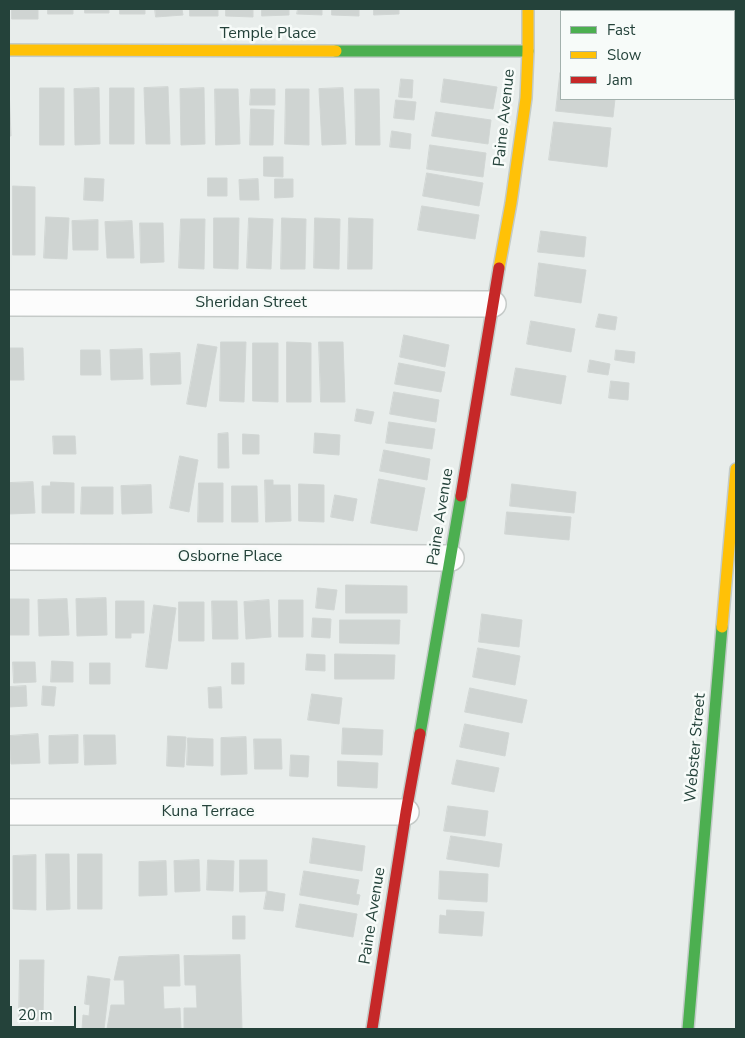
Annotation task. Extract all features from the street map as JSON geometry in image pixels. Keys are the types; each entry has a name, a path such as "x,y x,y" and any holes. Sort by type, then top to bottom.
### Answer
{"street":[{"name":"Paine Avenue","path":"372,1029 406,812 511,204 526,98 528,9"},
{"name":"Temple Place","path":"9,50 528,51"},
{"name":"Sheridan Street","path":"9,303 493,304"},
{"name":"Webster Street","path":"688,1029 736,469"},
{"name":"Osborne Place","path":"9,557 451,558"},
{"name":"Kuna Terrace","path":"9,812 406,812"}],"building":[{"path":"12,9 38,9 38,19 12,19"},
{"path":"48,9 73,9 73,14 48,14"},
{"path":"85,9 109,9 109,13 85,13"},
{"path":"120,9 145,9 145,14 120,14"},
{"path":"155,9 182,9 183,15 156,17"},
{"path":"190,9 218,9 218,16 190,16"},
{"path":"226,9 253,9 253,17 226,16"},
{"path":"262,9 289,9 289,15 262,16"},
{"path":"298,9 322,9 322,15 297,14"},
{"path":"332,9 359,9 359,16 332,15"},
{"path":"374,9 399,9 399,14 374,15"},
{"path":"560,73 560,100 615,100 613,117 556,111"},
{"path":"401,79 413,80 412,98 399,97"},
{"path":"444,79 497,87 493,109 441,102"},
{"path":"9,87 11,136 9,136"},
{"path":"168,87 170,144 146,144 144,88"},
{"path":"40,88 64,88 64,145 40,145"},
{"path":"99,88 100,144 75,145 74,89"},
{"path":"110,88 134,88 134,144 110,144"},
{"path":"204,88 205,144 181,145 180,89"},
{"path":"343,88 346,144 322,145 319,89"},
{"path":"215,89 238,89 240,144 216,145"},
{"path":"251,89 275,89 275,105 250,105"},
{"path":"286,89 309,89 309,145 285,144"},
{"path":"355,89 379,89 380,145 356,145"},
{"path":"396,100 416,102 414,120 394,118"},
{"path":"251,109 274,110 273,145 250,145"},
{"path":"436,112 491,120 488,144 432,136"},
{"path":"554,122 611,128 607,167 549,160"},
{"path":"392,131 411,134 410,149 390,147"},
{"path":"430,145 486,153 483,177 427,169"},
{"path":"264,157 283,157 283,177 264,176"},
{"path":"427,173 483,183 479,206 423,196"},
{"path":"85,178 104,179 103,201 84,200"},
{"path":"208,178 227,178 227,196 208,196"},
{"path":"258,179 259,200 240,200 239,180"},
{"path":"275,179 293,179 293,197 275,198"},
{"path":"13,186 35,187 35,255 13,255"},
{"path":"422,206 479,215 475,239 418,230"},
{"path":"46,217 69,218 67,259 44,258"},
{"path":"214,218 239,218 238,269 214,268"},
{"path":"249,218 273,219 271,269 247,268"},
{"path":"282,218 306,219 305,269 281,269"},
{"path":"315,218 340,219 339,269 314,268"},
{"path":"349,218 373,219 372,269 348,269"},
{"path":"181,219 205,219 204,269 179,268"},
{"path":"98,220 98,250 73,250 72,221"},
{"path":"132,221 134,258 107,258 105,222"},
{"path":"140,223 163,223 164,262 141,263"},
{"path":"541,231 586,237 584,257 538,252"},
{"path":"539,263 586,270 581,303 535,296"},
{"path":"599,314 617,317 615,330 596,327"},
{"path":"531,321 575,329 571,352 527,344"},
{"path":"404,335 449,345 445,367 400,357"},
{"path":"221,342 246,342 244,402 220,401"},
{"path":"287,342 311,343 311,402 287,402"},
{"path":"319,342 343,342 345,402 321,402"},
{"path":"253,343 278,343 278,402 253,401"},
{"path":"198,344 217,347 206,407 187,404"},
{"path":"9,348 23,348 24,380 9,380"},
{"path":"142,349 143,379 111,380 110,350"},
{"path":"81,350 100,350 101,375 81,375"},
{"path":"616,350 635,352 634,363 615,360"},
{"path":"180,353 181,384 151,385 150,354"},
{"path":"590,360 610,364 608,375 588,372"},
{"path":"399,363 445,372 441,392 395,384"},
{"path":"516,368 566,376 561,404 511,395"},
{"path":"611,381 629,383 628,400 609,398"},
{"path":"394,392 439,400 436,422 390,414"},
{"path":"357,409 374,412 371,424 355,421"},
{"path":"389,422 435,429 432,449 386,443"},
{"path":"228,433 229,468 218,468 218,434"},
{"path":"315,433 340,435 339,455 314,453"},
{"path":"243,434 259,435 259,454 243,454"},
{"path":"53,436 75,436 76,454 54,454"},
{"path":"384,450 430,459 427,480 380,471"},
{"path":"180,456 198,460 189,512 170,508"},
{"path":"379,479 425,488 417,531 371,523"},
{"path":"265,480 273,480 273,485 290,485 291,521 266,522"},
{"path":"33,482 35,513 9,514 9,483"},
{"path":"51,482 74,483 74,513 42,513 42,486 50,486"},
{"path":"199,483 223,483 223,522 198,522"},
{"path":"299,484 324,485 324,522 299,521"},
{"path":"512,484 576,492 574,513 510,506"},
{"path":"151,485 152,513 122,514 121,486"},
{"path":"232,486 257,486 258,522 232,522"},
{"path":"82,487 113,487 113,514 81,514"},
{"path":"335,495 357,499 353,521 331,517"},
{"path":"507,512 571,517 569,540 505,534"},
{"path":"346,585 407,586 407,613 346,613"},
{"path":"318,588 337,590 334,610 316,608"},
{"path":"106,598 107,635 77,636 76,599"},
{"path":"9,599 29,599 29,635 9,635"},
{"path":"67,599 69,635 39,636 38,600"},
{"path":"269,600 271,637 246,639 244,602"},
{"path":"279,600 303,600 303,637 279,637"},
{"path":"116,601 144,601 144,633 131,633 131,638 116,638"},
{"path":"212,601 237,601 238,639 213,639"},
{"path":"179,602 204,602 204,641 179,641"},
{"path":"154,605 176,608 167,669 146,667"},
{"path":"482,614 522,620 519,647 479,642"},
{"path":"313,618 331,619 330,638 312,637"},
{"path":"340,620 400,620 399,644 340,643"},
{"path":"478,648 520,656 515,685 473,677"},
{"path":"307,654 325,655 325,671 306,670"},
{"path":"335,654 395,655 394,679 335,679"},
{"path":"52,661 73,662 73,682 51,682"},
{"path":"13,662 35,662 36,682 14,683"},
{"path":"90,663 110,663 110,684 90,684"},
{"path":"232,663 244,663 244,684 232,684"},
{"path":"26,686 27,706 9,707 9,687"},
{"path":"43,686 56,687 54,706 42,705"},
{"path":"221,687 222,708 209,708 208,688"},
{"path":"470,688 527,700 522,723 465,712"},
{"path":"312,694 342,698 339,724 308,720"},
{"path":"465,724 509,733 505,756 460,747"},
{"path":"343,728 383,730 382,755 342,754"},
{"path":"38,734 40,763 11,764 9,736"},
{"path":"78,735 78,763 49,764 49,736"},
{"path":"84,735 115,735 116,764 85,765"},
{"path":"168,736 186,737 184,767 167,766"},
{"path":"246,737 247,774 221,775 221,738"},
{"path":"188,738 213,739 213,766 187,765"},
{"path":"254,739 281,739 282,769 255,769"},
{"path":"291,755 309,756 308,777 290,776"},
{"path":"457,760 499,768 494,792 452,784"},
{"path":"338,761 378,763 377,788 338,786"},
{"path":"448,806 488,811 485,836 444,831"},
{"path":"451,836 502,844 499,867 447,859"},
{"path":"313,838 365,846 362,871 310,863"},
{"path":"46,854 69,854 70,909 47,910"},
{"path":"78,854 102,854 102,909 78,909"},
{"path":"36,855 36,910 13,909 13,856"},
{"path":"199,860 200,891 175,892 174,861"},
{"path":"208,860 234,861 233,891 207,890"},
{"path":"240,860 267,860 267,891 240,892"},
{"path":"166,861 167,895 139,896 139,862"},
{"path":"304,871 359,880 356,894 360,895 358,905 300,895"},
{"path":"440,871 488,874 487,902 439,899"},
{"path":"267,891 285,894 283,911 264,909"},
{"path":"300,904 357,914 353,937 296,927"},
{"path":"447,910 484,912 482,936 439,933 440,915 446,916"},
{"path":"233,916 245,916 245,939 233,939"},
{"path":"179,955 180,986 163,986 164,1009 180,1008 181,1029 107,1029 111,1005 125,1005 124,980 114,980 119,957"},
{"path":"240,955 242,1029 184,1029 184,1008 197,1008 196,985 185,985 184,956"},
{"path":"20,960 44,960 43,1020 19,1020"},
{"path":"88,976 110,979 104,1029 82,1029 83,1015 89,1016 90,1005 85,1004"}],"traffic: fast":[{"path":"336,51 528,51"},
{"path":"420,734 461,496"},
{"path":"688,1029 722,627"}],"traffic: slow":[{"path":"499,268 511,203 526,98 528,9"},
{"path":"9,50 336,51"},
{"path":"722,627 736,469"}],"traffic: jam":[{"path":"461,496 499,268"},
{"path":"372,1029 420,734"}]}
